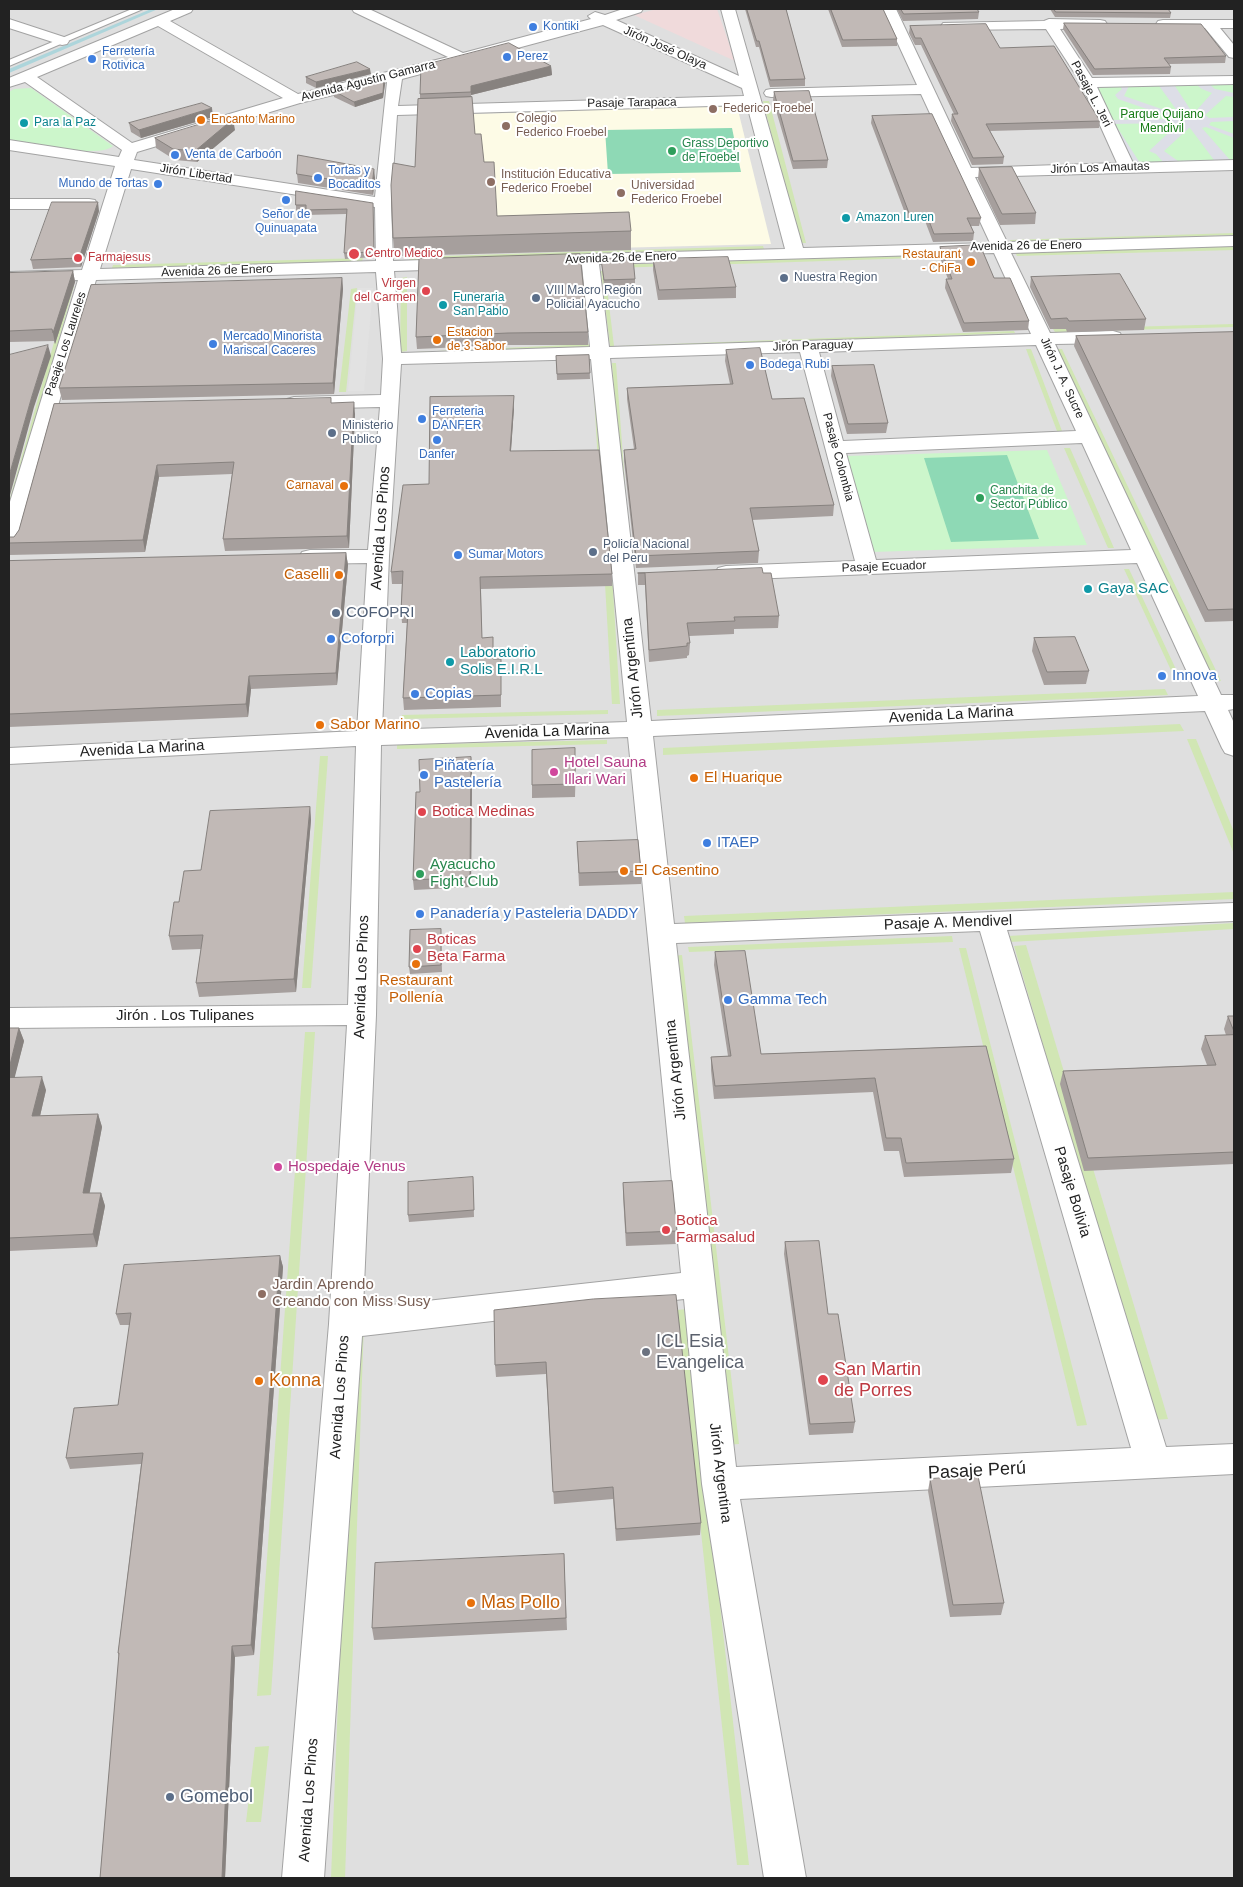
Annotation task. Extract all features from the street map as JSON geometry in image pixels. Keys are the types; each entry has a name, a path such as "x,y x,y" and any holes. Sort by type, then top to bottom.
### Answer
{"street":[{"path":"9,83 186,9"},
{"path":"359,9 459,57"},
{"name":"Jirón José Olaya","path":"579,9 752,93"},
{"name":"Avenida Agustín Gamarra","path":"127,156 296,99 395,76 459,57 604,20 636,9"},
{"path":"728,9 795,252"},
{"name":"Jirón J. A. Sucre","path":"889,9 1144,556 1224,702 1234,748"},
{"path":"158,20 296,99"},
{"path":"9,22 62,41"},
{"path":"936,26 1049,23 1116,24"},
{"name":"Pasaje L. Jeri","path":"1049,23 1088,83 1127,168"},
{"path":"1154,24 1234,24"},
{"path":"1210,25 1234,54"},
{"path":"898,27 917,26"},
{"path":"26,76 127,156"},
{"name":"Avenida Los Pinos","path":"303,1878 346,1324 362,1015 369,738 378,556 392,359 385,265 384,203 390,111 395,76"},
{"path":"1088,83 1234,80"},
{"name":"Pasaje Tarapaca","path":"390,111 752,93 927,89"},
{"name":"Jirón Libertad","path":"9,145 127,156 384,203"},
{"name":"Pasaje Los Laureles","path":"9,542 46,408 127,156"},
{"name":"Jirón Los Amautas","path":"965,172 1234,165"},
{"path":"9,204 113,204"},
{"name":"Avenida 26 de Enero","path":"551,260 795,252 1234,242"},
{"name":"Jirón Argentina","path":"590,259 600,353 633,577 640,729 720,1484 785,1878"},
{"name":"Avenida 26 de Enero","path":"9,277 473,263"},
{"name":"Jirón Paraguay","path":"392,359 1129,337"},
{"name":"Pasaje Colombia","path":"808,347 867,567"},
{"path":"272,403 390,401"},
{"path":"46,408 66,407"},
{"path":"835,447 1089,437"},
{"path":"288,558 378,556"},
{"name":"Pasaje Ecuador","path":"702,574 1144,556"},
{"name":"Avenida La Marina","path":"9,756 369,738 640,729 1224,702"},
{"name":"Pasaje A. Mendivel","path":"662,934 1234,912"},
{"name":"Pasaje Bolivia","path":"991,921 1153,1463"},
{"name":"Jirón . Los Tulipanes","path":"9,1018 362,1015"},
{"path":"346,1324 699,1284"},
{"name":"Pasaje Perú","path":"720,1484 1234,1459"}],"lane":[{"path":"9,64 139,9"}],"shaded area":[{"path":"9,9 1234,9 1234,1878 9,1878"},
{"path":"657,9 717,9 735,61 634,15"},
{"path":"1234,79 1234,81 1207,82 1215,89 1234,93 1234,97 1226,96 1205,115 1209,118 1234,117 1234,121 1211,122 1209,125 1234,134 1234,138 1206,127 1202,128 1230,160 1234,161 1136,164 1085,83","holes":["1193,82 1202,89 1212,93 1195,112 1192,112 1173,83","1157,83 1178,112 1173,113 1124,96 1130,84","1119,84 1122,89 1115,95 1118,99 1167,116 1167,119 1112,120 1090,85","1170,123 1176,126 1149,151 1156,154 1163,162 1140,163 1115,124","1189,128 1214,160 1178,161 1164,151"]},
{"path":"736,102 771,244 494,251 421,115 553,112 554,106"},
{"path":"340,275 339,283 104,289 107,281"},
{"path":"358,288 373,288 364,391 348,391"}],"green space":[{"name":"Parque Quijano Mendivil","path":"1234,79 1234,161 1136,164 1085,83"},
{"path":"31,88 113,146 105,150 79,151 9,140 9,92 14,89"},
{"path":"763,101 769,101 806,243 799,243"},
{"name":"Grass Deportivo de Froebel","path":"732,128 741,172 608,174 605,130"},
{"path":"1234,233 1234,235 1011,242 1010,240"},
{"path":"763,246 764,249 409,261 409,257"},
{"path":"1234,246 1234,250 1017,256 1015,252"},
{"path":"976,253 977,256 613,268 612,265"},
{"path":"363,258 362,261 112,268 113,265"},
{"path":"601,271 605,271 614,346 610,346"},
{"path":"407,277 407,351 400,352 401,278"},
{"path":"70,286 74,286 9,517 9,501"},
{"path":"357,288 346,392 339,392 351,289"},
{"path":"1234,324 1234,327 1055,332 1053,329"},
{"path":"1014,331 1015,333 618,348 618,346"},
{"path":"590,344 590,347 415,354 415,352"},
{"path":"1026,349 1031,349 1062,431 1057,431"},
{"path":"1052,349 1062,349 1221,681 1208,682"},
{"path":"592,361 599,361 620,704 612,704"},
{"path":"612,363 616,363 631,564 626,564"},
{"path":"1064,448 1070,448 1114,548 1108,548"},
{"path":"1047,450 1087,545 872,552 846,456"},
{"name":"Canchita de Sector Público","path":"1007,455 1039,539 951,542 924,458"},
{"path":"1124,569 1129,569 1181,680 1176,681"},
{"path":"1165,689 1168,695 657,716 657,710"},
{"path":"608,710 608,714 401,719 402,715"},
{"path":"1180,724 1184,731 663,755 663,748"},
{"path":"1187,739 1196,739 1234,832 1234,854"},
{"path":"607,740 607,744 397,749 397,745"},
{"path":"320,756 328,756 311,988 302,988"},
{"path":"1234,892 1234,899 685,923 684,916"},
{"path":"1234,923 1234,929 1010,942 1008,936"},
{"path":"952,936 953,942 689,952 688,947"},
{"path":"1026,945 1168,1419 1153,1420 1014,946"},
{"path":"959,948 966,948 1087,1425 1077,1426"},
{"path":"682,955 739,1444 726,1445 672,956"},
{"path":"305,1032 315,1032 271,1695 257,1696"},
{"path":"687,1309 749,1865 737,1865 677,1310"},
{"path":"364,1321 345,1878 331,1878 353,1322"},
{"path":"269,1746 261,1822 246,1822 255,1747"}],"building":[{"path":"747,9 786,9 805,79 770,80 759,41 757,41"},
{"path":"831,9 883,9 897,39 843,40"},
{"path":"901,9 977,9 979,12 904,14"},
{"path":"1054,9 1168,9 1171,13 1056,12"},
{"path":"1064,23 1201,24 1226,56 1164,58 1171,67 1095,69"},
{"path":"986,24 1000,48 1054,46 1100,121 986,124 1004,157 973,158 952,114 958,114 921,38 915,38 910,26"},
{"path":"509,43 551,66 471,86 471,92 420,94 421,66"},
{"path":"357,62 370,69 316,82 306,77"},
{"path":"384,79 383,93 354,102 334,91"},
{"path":"809,91 828,160 793,161 774,92"},
{"path":"472,97 475,134 481,134 484,162 494,162 497,216 629,212 631,231 393,238 391,185 393,163 415,167 418,99"},
{"path":"202,103 212,108 139,130 129,123"},
{"path":"932,114 981,218 967,218 974,233 934,234 926,213 909,213 872,116"},
{"path":"227,116 233,119 195,151 173,149 155,138"},
{"path":"298,155 374,169 372,186 297,174"},
{"path":"1012,167 1036,213 1002,214 979,168"},
{"path":"296,191 373,203 374,252 344,253 347,209 306,210 306,205 296,205"},
{"path":"52,202 98,202 79,258 31,260"},
{"path":"980,245 994,278 1010,278 1029,321 964,323 946,279 952,279 940,247"},
{"path":"580,254 588,332 416,337 419,259"},
{"path":"728,257 736,287 659,290 653,259"},
{"path":"633,258 635,279 604,280 601,259"},
{"path":"73,271 53,333 52,329 9,331 9,273"},
{"path":"1120,274 1146,319 1069,321 1067,318 1051,319 1031,277"},
{"name":"Mercado Minorista Mariscal Caceres","path":"342,278 333,383 59,388 91,285"},
{"path":"1234,332 1234,609 1208,610 1076,336"},
{"path":"48,345 32,396 9,476 9,355"},
{"path":"760,348 772,399 804,398 834,505 750,508 759,551 636,556 624,450 636,449 627,388 733,384 726,350"},
{"path":"589,355 590,373 557,374 556,356"},
{"path":"874,365 888,423 848,424 832,366"},
{"path":"514,396 510,451 599,450 612,574 480,577 482,638 493,637 493,659 501,659 501,695 403,698 408,611 401,611 403,571 391,572 403,485 429,484 430,397"},
{"path":"331,398 331,403 354,402 347,536 223,539 234,462 157,465 143,540 9,543 9,537 14,537 19,530 54,404"},
{"path":"346,553 336,673 249,676 246,704 9,714 9,561"},
{"path":"762,568 763,573 771,573 779,616 734,617 735,621 687,623 690,643 687,643 687,646 649,650 645,573 638,573"},
{"path":"1075,637 1089,671 1047,672 1034,638"},
{"name":"Hotel Sauna Illari Wari","path":"575,748 575,784 532,785 532,750"},
{"path":"471,757 470,877 413,880 416,792 420,792 419,760"},
{"path":"310,807 294,979 196,983 203,935 169,936 174,902 179,902 184,871 201,870 210,811"},
{"path":"638,840 641,871 579,873 577,842"},
{"path":"441,929 441,965 409,967 410,930"},
{"path":"745,951 761,1054 986,1046 1014,1159 906,1163 901,1138 886,1138 875,1078 715,1086 711,1057 731,1056 715,952"},
{"path":"1228,1016 1234,1016 1234,1031"},
{"path":"9,1028 19,1028 9,1069"},
{"path":"1234,1035 1234,1152 1088,1158 1063,1071 1216,1065 1205,1036"},
{"path":"42,1077 32,1116 98,1114 83,1193 101,1193 93,1234 9,1238 9,1078"},
{"path":"473,1177 474,1210 408,1215 408,1182"},
{"path":"672,1181 677,1231 626,1233 623,1183"},
{"path":"819,1241 828,1314 838,1314 855,1422 810,1424 785,1242"},
{"path":"280,1256 251,1645 232,1646 222,1878 100,1878 118,1653 143,1453 66,1458 74,1408 118,1405 131,1313 116,1314 124,1265"},
{"path":"676,1295 701,1523 616,1529 613,1487 553,1492 546,1362 495,1365 494,1310 593,1299"},
{"path":"978,1476 1004,1603 953,1605 930,1479"},
{"name":"Mas Pollo","path":"564,1554 566,1618 372,1628 375,1563"}],"waterway":[{"path":"9,71 155,9"}],"place":[{"name":"Kontiki","path":"533,27"},
{"name":"Perez","path":"507,57"},
{"name":"Ferretería Rotivica","path":"92,59"},
{"name":"Federico Froebel","path":"713,109"},
{"name":"Encanto Marino","path":"201,120"},
{"name":"Para la Paz","path":"24,123"},
{"name":"Colegio Federico Froebel","path":"506,126"},
{"name":"Grass Deportivo de Froebel","path":"672,151"},
{"name":"Venta de Carboón","path":"175,155"},
{"name":"Tortas y Bocaditos","path":"318,178"},
{"name":"Institución Educativa Federico Froebel","path":"491,182"},
{"name":"Mundo de Tortas","path":"158,184"},
{"name":"Universidad Federico Froebel","path":"621,193"},
{"name":"Señor de Quinuapata","path":"286,200"},
{"name":"Amazon Luren","path":"846,218"},
{"name":"Centro Medico","path":"354,254"},
{"name":"Farmajesus","path":"78,258"},
{"name":"Restaurant - ChiFa","path":"971,262"},
{"name":"Nuestra Region","path":"784,278"},
{"name":"Virgen del Carmen","path":"426,291"},
{"name":"VIII Macro Región Policial Ayacucho","path":"536,298"},
{"name":"Funeraria San Pablo","path":"443,305"},
{"name":"Estacion de 3 Sabor","path":"437,340"},
{"name":"Mercado Minorista Mariscal Caceres","path":"213,344"},
{"name":"Bodega Rubi","path":"750,365"},
{"name":"Ferreteria DANFER","path":"422,419"},
{"name":"Ministerio Publico","path":"332,433"},
{"name":"Danfer","path":"437,440"},
{"name":"Carnaval","path":"344,486"},
{"name":"Canchita de Sector Público","path":"980,498"},
{"name":"Policía Nacional del Peru","path":"593,552"},
{"name":"Sumar Motors","path":"458,555"},
{"name":"Caselli","path":"339,575"},
{"name":"Gaya SAC","path":"1088,589"},
{"name":"COFOPRI","path":"336,613"},
{"name":"Coforpri","path":"331,639"},
{"name":"Laboratorio Solis E.I.R.L","path":"450,662"},
{"name":"Innova","path":"1162,676"},
{"name":"Copias","path":"415,694"},
{"name":"Sabor Marino","path":"320,725"},
{"name":"Hotel Sauna Illari Wari","path":"554,772"},
{"name":"Piñatería Pastelería","path":"424,775"},
{"name":"El Huarique","path":"694,778"},
{"name":"Botica Medinas","path":"422,812"},
{"name":"ITAEP","path":"707,843"},
{"name":"El Casentino","path":"624,871"},
{"name":"Ayacucho Fight Club","path":"420,874"},
{"name":"Panadería y Pasteleria DADDY","path":"420,914"},
{"name":"Boticas Beta Farma","path":"417,949"},
{"name":"Restaurant Pollenía","path":"416,964"},
{"name":"Gamma Tech","path":"728,1000"},
{"name":"Hospedaje Venus","path":"278,1167"},
{"name":"Botica Farmasalud","path":"666,1230"},
{"name":"Jardin Aprendo Creando con Miss Susy","path":"262,1294"},
{"name":"ICL Esia Evangelica","path":"646,1352"},
{"name":"San Martin de Porres","path":"823,1380"},
{"name":"Konna","path":"259,1381"},
{"name":"Mas Pollo","path":"471,1603"},
{"name":"Gomebol","path":"170,1797"}]}
